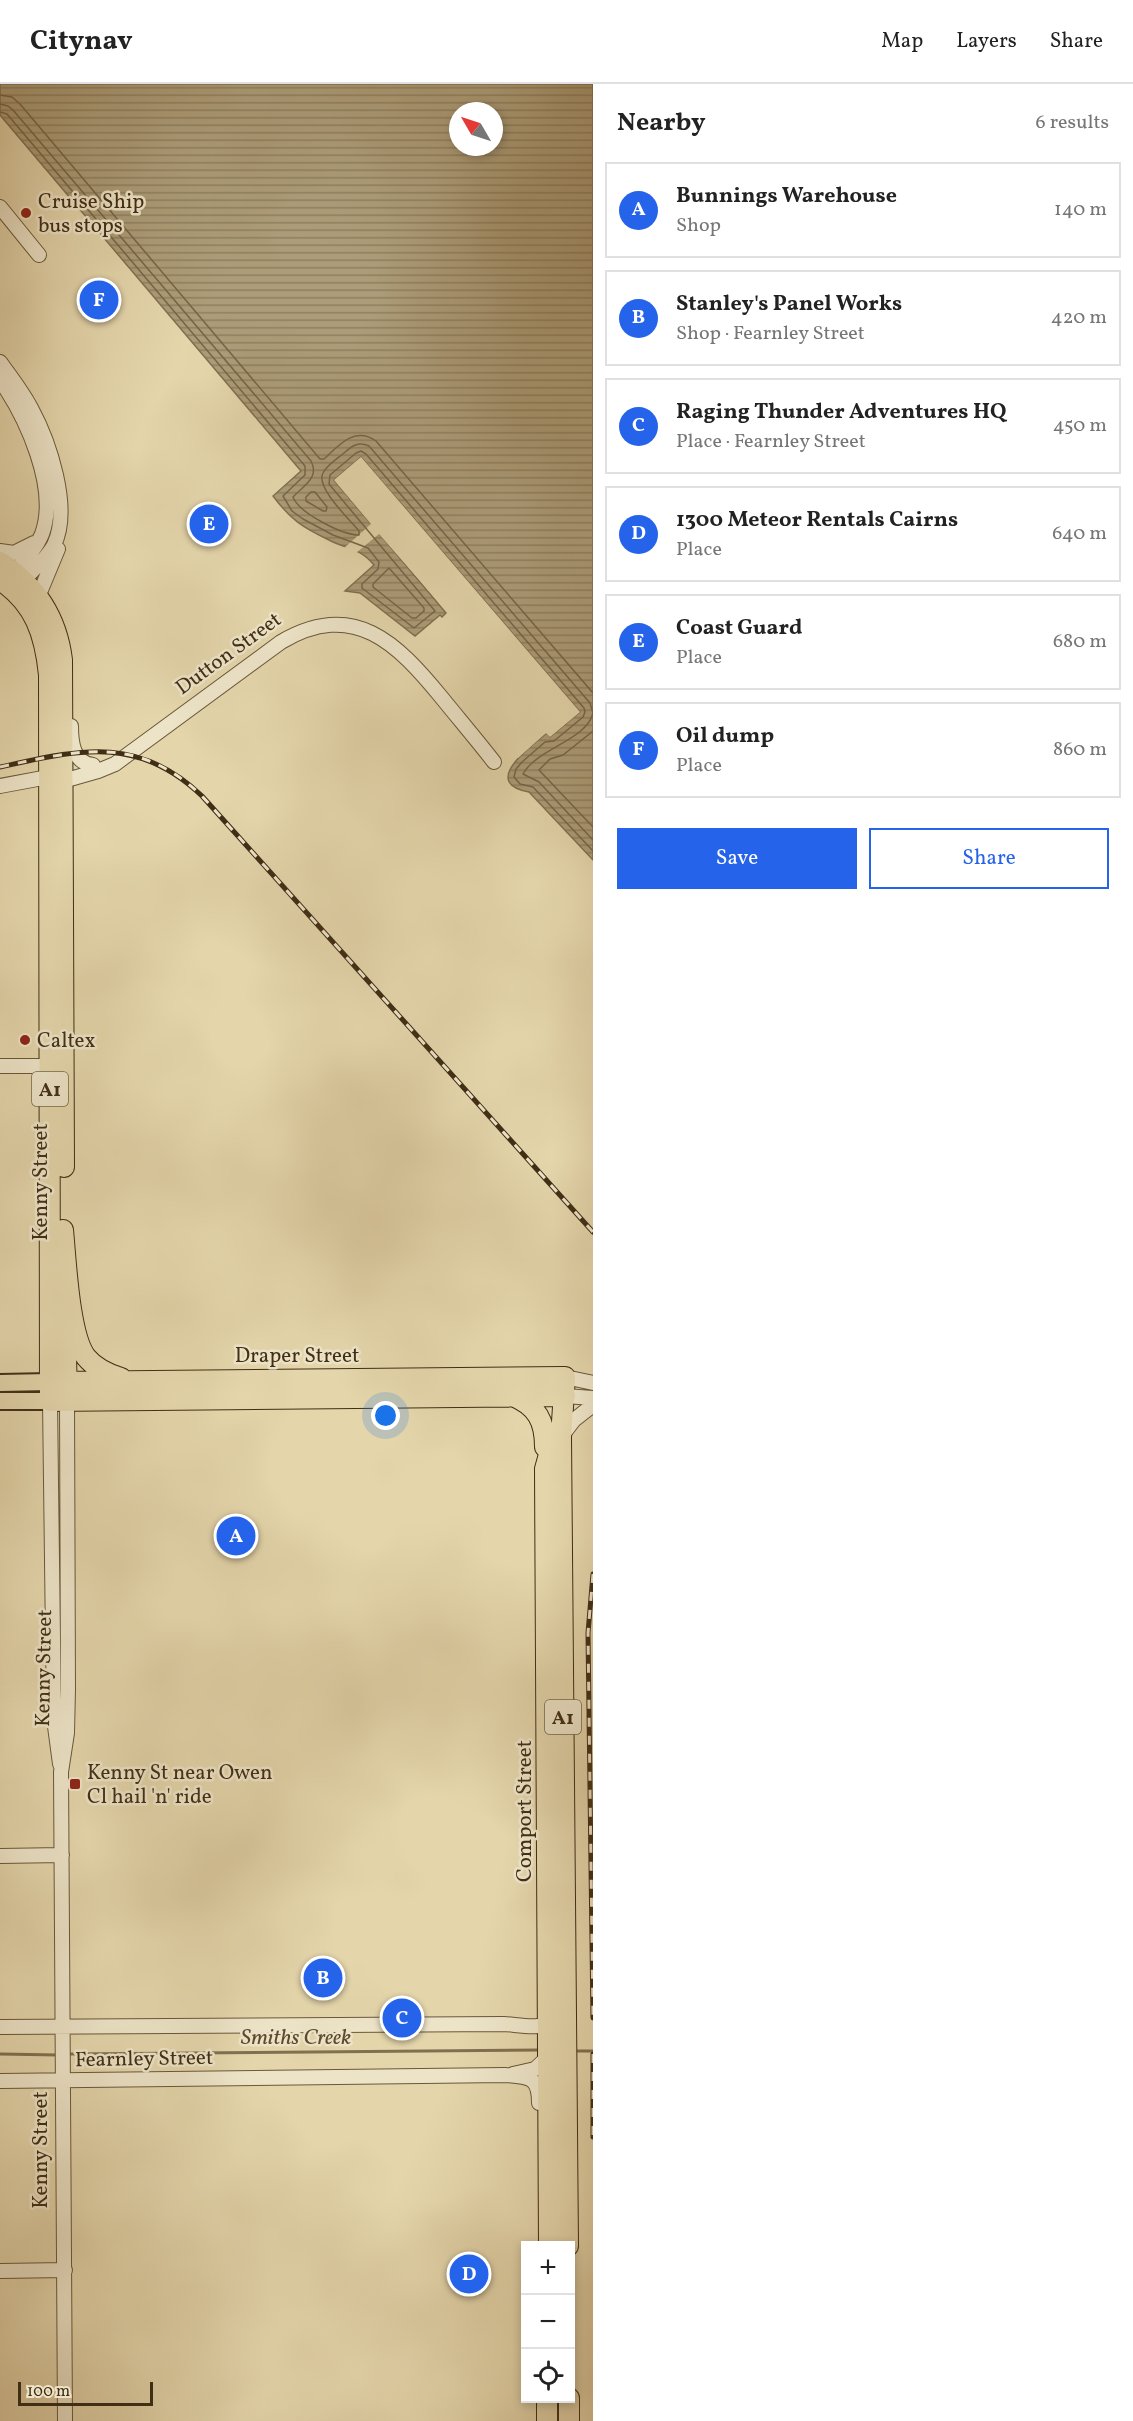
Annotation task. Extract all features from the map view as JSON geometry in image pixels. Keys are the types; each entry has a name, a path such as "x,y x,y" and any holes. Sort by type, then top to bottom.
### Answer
{"highway":[{"name":"Kenny Street","path":"10,576 38,597 57,634 62,660 63,689 58,777 58,1391"},
{"name":"Kenny Street","path":"10,576 33,613 45,642 58,777"},
{"name":"Kenny Street","path":"58,1066 63,1230 58,1391"},
{"path":"63,1230 75,1328 80,1346 94,1364 111,1375 126,1380"},
{"name":"Draper Street","path":"58,1391 126,1380 559,1386"},
{"name":"Draper Street","path":"58,1391 513,1396 559,1386"},
{"name":"Comport Street","path":"559,1386 566,1925 549,2049 567,2241"},
{"name":"Comport Street","path":"549,2241 545,1469 559,1386"},
{"path":"513,1396 534,1408 544,1424 545,1469"},
{"path":"547,2403 547,2421"},
{"path":"569,2403 569,2421"}],"main road":[{"name":"Draper Street","path":"0,1383 58,1391"},
{"name":"Draper Street","path":"0,1401 58,1391"}],"street":[{"path":"0,207 39,255"},
{"path":"0,362 37,420 52,460 64,522 62,537 38,597"},
{"path":"0,380 30,434 45,489 46,515 40,538 30,554"},
{"path":"37,420 50,474 50,481 45,489"},
{"path":"10,576 48,532 53,506 59,499"},
{"path":"10,576 47,554 55,542 60,522 59,499"},
{"path":"0,551 17,552 29,547 40,538"},
{"name":"Dutton Street","path":"0,786 106,768 281,642 307,628 334,624 363,629 380,637 404,654 494,762"},
{"path":"63,689 70,709 71,742 74,750 81,761 93,765"},
{"name":"Dutton Street","path":"58,777 125,756"},
{"path":"0,1066 58,1066"},
{"name":"Draper Street","path":"559,1386 593,1383"},
{"name":"Draper Street","path":"559,1386 593,1398"},
{"name":"Kenny Street","path":"58,1391 54,1719 61,1772 65,2421"},
{"path":"561,1437 574,1420 593,1405"},
{"path":"0,1856 62,1855"},
{"name":"Fearnley Street","path":"0,2027 504,2024 537,2015 543,2011 549,2001"},
{"name":"Fearnley Street","path":"504,2024 549,2049 506,2075"},
{"name":"Fearnley Street","path":"0,2080 506,2075 528,2078 538,2086 540,2139 549,2161"},
{"path":"0,2271 65,2270"}],"water":[{"path":"0,84 593,84 593,860 529,792 515,787 509,781 509,773 513,764 521,755 547,733 550,737 580,712 361,457 334,480 446,613 442,617 440,615 415,636 360,593 345,591 374,565 358,552 304,527 279,504 273,496 301,471 0,115"}],"pier":[{"path":"0,117 297,470 178,332 0,120"},
{"path":"361,457 580,712 550,737 546,733 518,758 516,755 545,730 550,733 576,712 360,461 338,480 449,614 379,534 356,553 343,549 371,524 334,480"}],"waterway":[{"name":"Smiths Creek","path":"68,2054 541,2050"},
{"name":"Smiths Creek","path":"575,2051 593,2051"},
{"name":"Smiths Creek","path":"0,2054 58,2055"}],"railway":[{"path":"0,767 81,752 106,752 130,755 154,763 178,776 202,796 593,1232"},
{"path":"593,1574 588,1633 593,2018"},
{"path":"593,2054 593,2137"}],"place":[{"name":"Cruise Ship bus stops","path":"26,213"},
{"name":"Oil dump","path":"99,300"},
{"name":"Coast Guard","path":"209,524"},
{"name":"Caltex","path":"25,1040"},
{"name":"Bunnings Warehouse","path":"236,1536"},
{"name":"Kenny St near Owen Cl hail 'n' ride","path":"75,1784"},
{"name":"Stanley's Panel Works","path":"323,1978"},
{"name":"Raging Thunder Adventures HQ","path":"402,2018"},
{"name":"1300 Meteor Rentals Cairns","path":"469,2274"}]}
